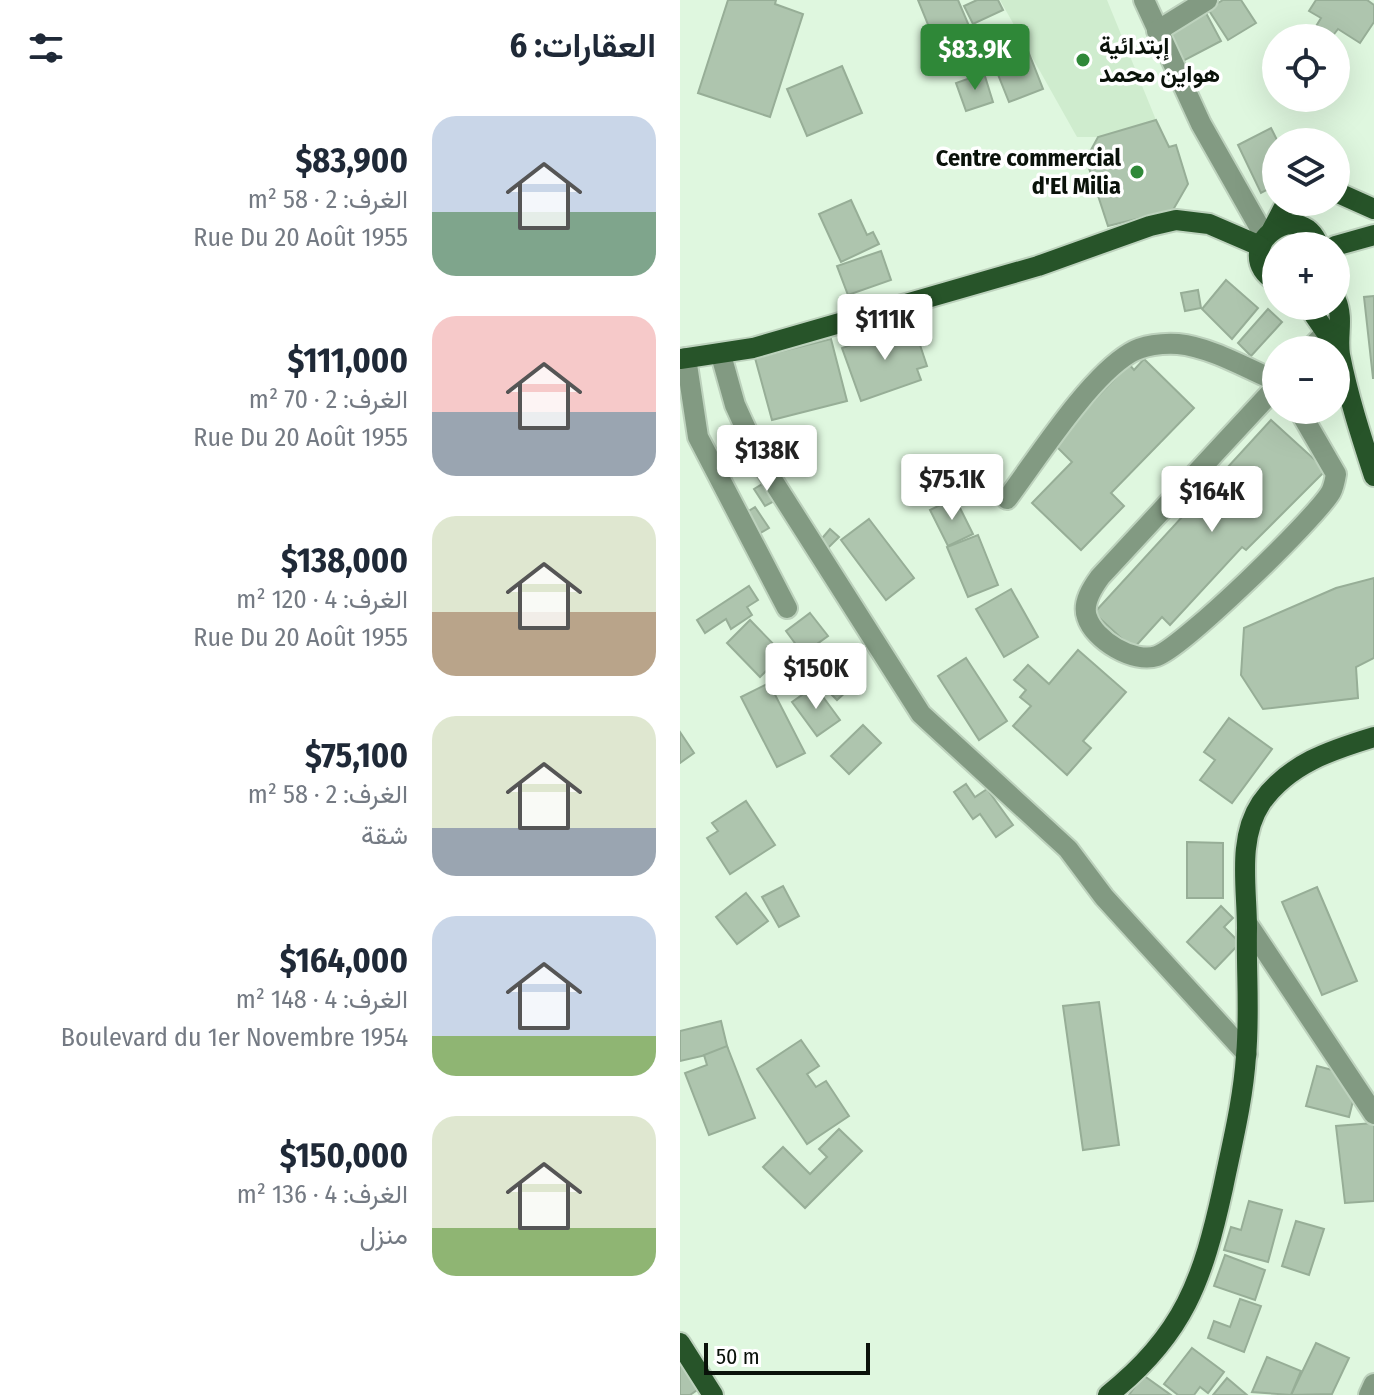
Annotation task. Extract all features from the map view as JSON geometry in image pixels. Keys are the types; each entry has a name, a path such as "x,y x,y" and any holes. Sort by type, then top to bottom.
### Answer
{"main road":[{"path":"1350,198 1374,209"},
{"path":"683,359 721,355 1012,273 1176,220 1262,236"},
{"path":"1276,232 1292,224 1306,232"},
{"path":"1350,242 1374,235"},
{"path":"1335,320 1339,351 1356,423 1374,476"},
{"path":"1108,1395 1148,1359 1183,1313 1198,1284 1230,1152 1247,1054 1245,860 1251,822 1262,802 1292,771 1310,759 1374,737"},
{"path":"680,1343 713,1395"}],"street":[{"path":"1144,0 1201,124 1263,232"},
{"path":"1157,31 1207,0"},
{"path":"1320,336 1332,320"},
{"path":"1007,499 1069,414 1131,351 1161,344 1181,344 1262,376"},
{"path":"721,355 735,405 761,462 921,714 1068,849 1104,897 1247,1054"},
{"path":"683,359 689,440 787,608"},
{"path":"1262,402 1100,577 1087,603 1087,616 1095,630 1133,656 1158,656 1192,633 1310,517 1332,491 1336,474 1307,424"},
{"path":"1247,923 1374,1114"},
{"path":"1369,1395 1374,1384"}],"shaded area":[{"name":"إبتدائية هواين محمد","path":"1000,0 1107,0 1156,120 1098,137 1077,137"}],"building":[{"path":"728,0 776,0 775,4 803,14 770,117 698,93"},
{"path":"918,0 958,0 975,40 940,54"},
{"path":"977,0 998,0 1003,10 973,24 964,6"},
{"path":"1223,0 1241,0 1256,23 1228,40 1208,9"},
{"path":"1316,0 1367,0 1374,5 1374,22 1360,43 1350,37 1350,24 1317,24 1321,18 1309,11"},
{"path":"1206,13 1221,41 1183,61 1168,33"},
{"path":"1021,33 1043,89 1009,102 987,47"},
{"path":"842,66 862,113 807,136 787,89"},
{"path":"984,73 993,102 966,111 956,83"},
{"name":"Centre commercial d'El Milia","path":"1156,120 1169,147 1176,145 1188,184 1173,210 1108,226 1086,159 1098,137"},
{"path":"1262,133 1261,193 1238,145"},
{"path":"851,200 867,235 873,232 879,244 841,262 819,214"},
{"path":"881,251 891,280 848,295 837,266"},
{"path":"1226,280 1258,308 1232,339 1202,309"},
{"path":"1198,290 1201,308 1185,311 1181,293"},
{"path":"1374,296 1374,378 1373,378 1364,297"},
{"path":"1262,316 1262,320 1282,322 1269,336 1262,336 1262,344 1251,356 1238,343"},
{"path":"913,324 927,366 917,369 921,380 861,401 842,348"},
{"path":"831,339 847,401 772,420 755,358"},
{"path":"1144,359 1194,408 1111,493 1124,506 1081,550 1032,503 1072,462 1053,443 1129,364 1134,370"},
{"path":"1267,424 1275,424 1326,470 1246,550 1242,547 1170,625 1162,617 1133,649 1094,613"},
{"path":"769,480 780,498 765,506 754,489"},
{"path":"955,498 973,534 948,546 930,510"},
{"path":"755,507 769,528 752,538 739,517"},
{"path":"869,519 914,578 886,600 841,540"},
{"path":"830,529 839,537 826,550 818,543"},
{"path":"978,535 998,585 968,597 947,547"},
{"path":"1374,578 1374,658 1356,667 1358,698 1263,709 1241,675 1244,628 1336,588"},
{"path":"749,586 758,600 747,607 752,615 731,629 726,619 705,633 697,620"},
{"path":"1011,589 1038,637 1004,657 976,609"},
{"path":"810,613 828,636 803,654 786,631"},
{"path":"750,620 783,654 760,677 727,643"},
{"path":"827,645 860,679 837,700 804,667"},
{"path":"1078,650 1126,692 1083,741 1091,748 1067,775 1013,726 1031,706 1020,697 1026,690 1014,680 1028,665 1049,684"},
{"path":"966,658 1007,721 979,740 938,676"},
{"path":"769,683 805,753 777,767 741,697"},
{"path":"815,686 840,720 817,736 792,702"},
{"path":"1229,718 1272,749 1232,803 1200,780 1215,760 1204,752"},
{"path":"863,725 881,743 849,774 831,756"},
{"path":"680,732 694,753 680,763"},
{"path":"966,784 975,797 987,789 1013,825 996,837 980,814 973,819 954,792"},
{"path":"746,801 775,845 730,874 707,838 718,831 712,823"},
{"path":"1187,842 1223,843 1223,898 1187,898"},
{"path":"783,886 799,916 779,927 762,897"},
{"path":"1317,887 1357,981 1322,995 1282,902"},
{"path":"746,893 768,921 737,944 716,917"},
{"path":"1221,906 1233,918 1224,927 1240,943 1215,969 1187,942"},
{"path":"1099,1002 1119,1145 1083,1150 1063,1006"},
{"path":"721,1021 728,1050 680,1061 680,1031"},
{"path":"801,1040 819,1066 807,1074 816,1087 826,1081 849,1116 807,1144 757,1069"},
{"path":"727,1046 755,1118 709,1135 685,1073 707,1065 704,1055"},
{"path":"1317,1066 1359,1077 1349,1117 1306,1106"},
{"path":"1374,1123 1374,1201 1345,1203 1336,1126"},
{"path":"839,1129 862,1151 805,1208 763,1167 783,1147 810,1174 827,1157 819,1149"},
{"path":"1249,1201 1282,1210 1268,1262 1224,1250 1231,1227 1241,1230"},
{"path":"1296,1221 1324,1229 1309,1275 1282,1266"},
{"path":"1225,1255 1265,1270 1255,1300 1214,1286"},
{"path":"1240,1299 1261,1306 1244,1352 1208,1338 1214,1321 1230,1327"},
{"path":"1316,1343 1349,1358 1332,1394 1291,1395"},
{"path":"1192,1348 1224,1372 1208,1393 1200,1387 1194,1395 1178,1395 1164,1384"},
{"path":"1267,1357 1301,1371 1291,1395 1252,1392"},
{"path":"680,1358 700,1388 690,1395 680,1395"},
{"path":"1143,1375 1171,1395 1129,1395"},
{"path":"1227,1378 1247,1395 1213,1395"}],"place":[{"name":"إبتدائية هواين محمد","path":"1083,60"},
{"name":"Centre commercial d'El Milia","path":"1137,172"}]}
